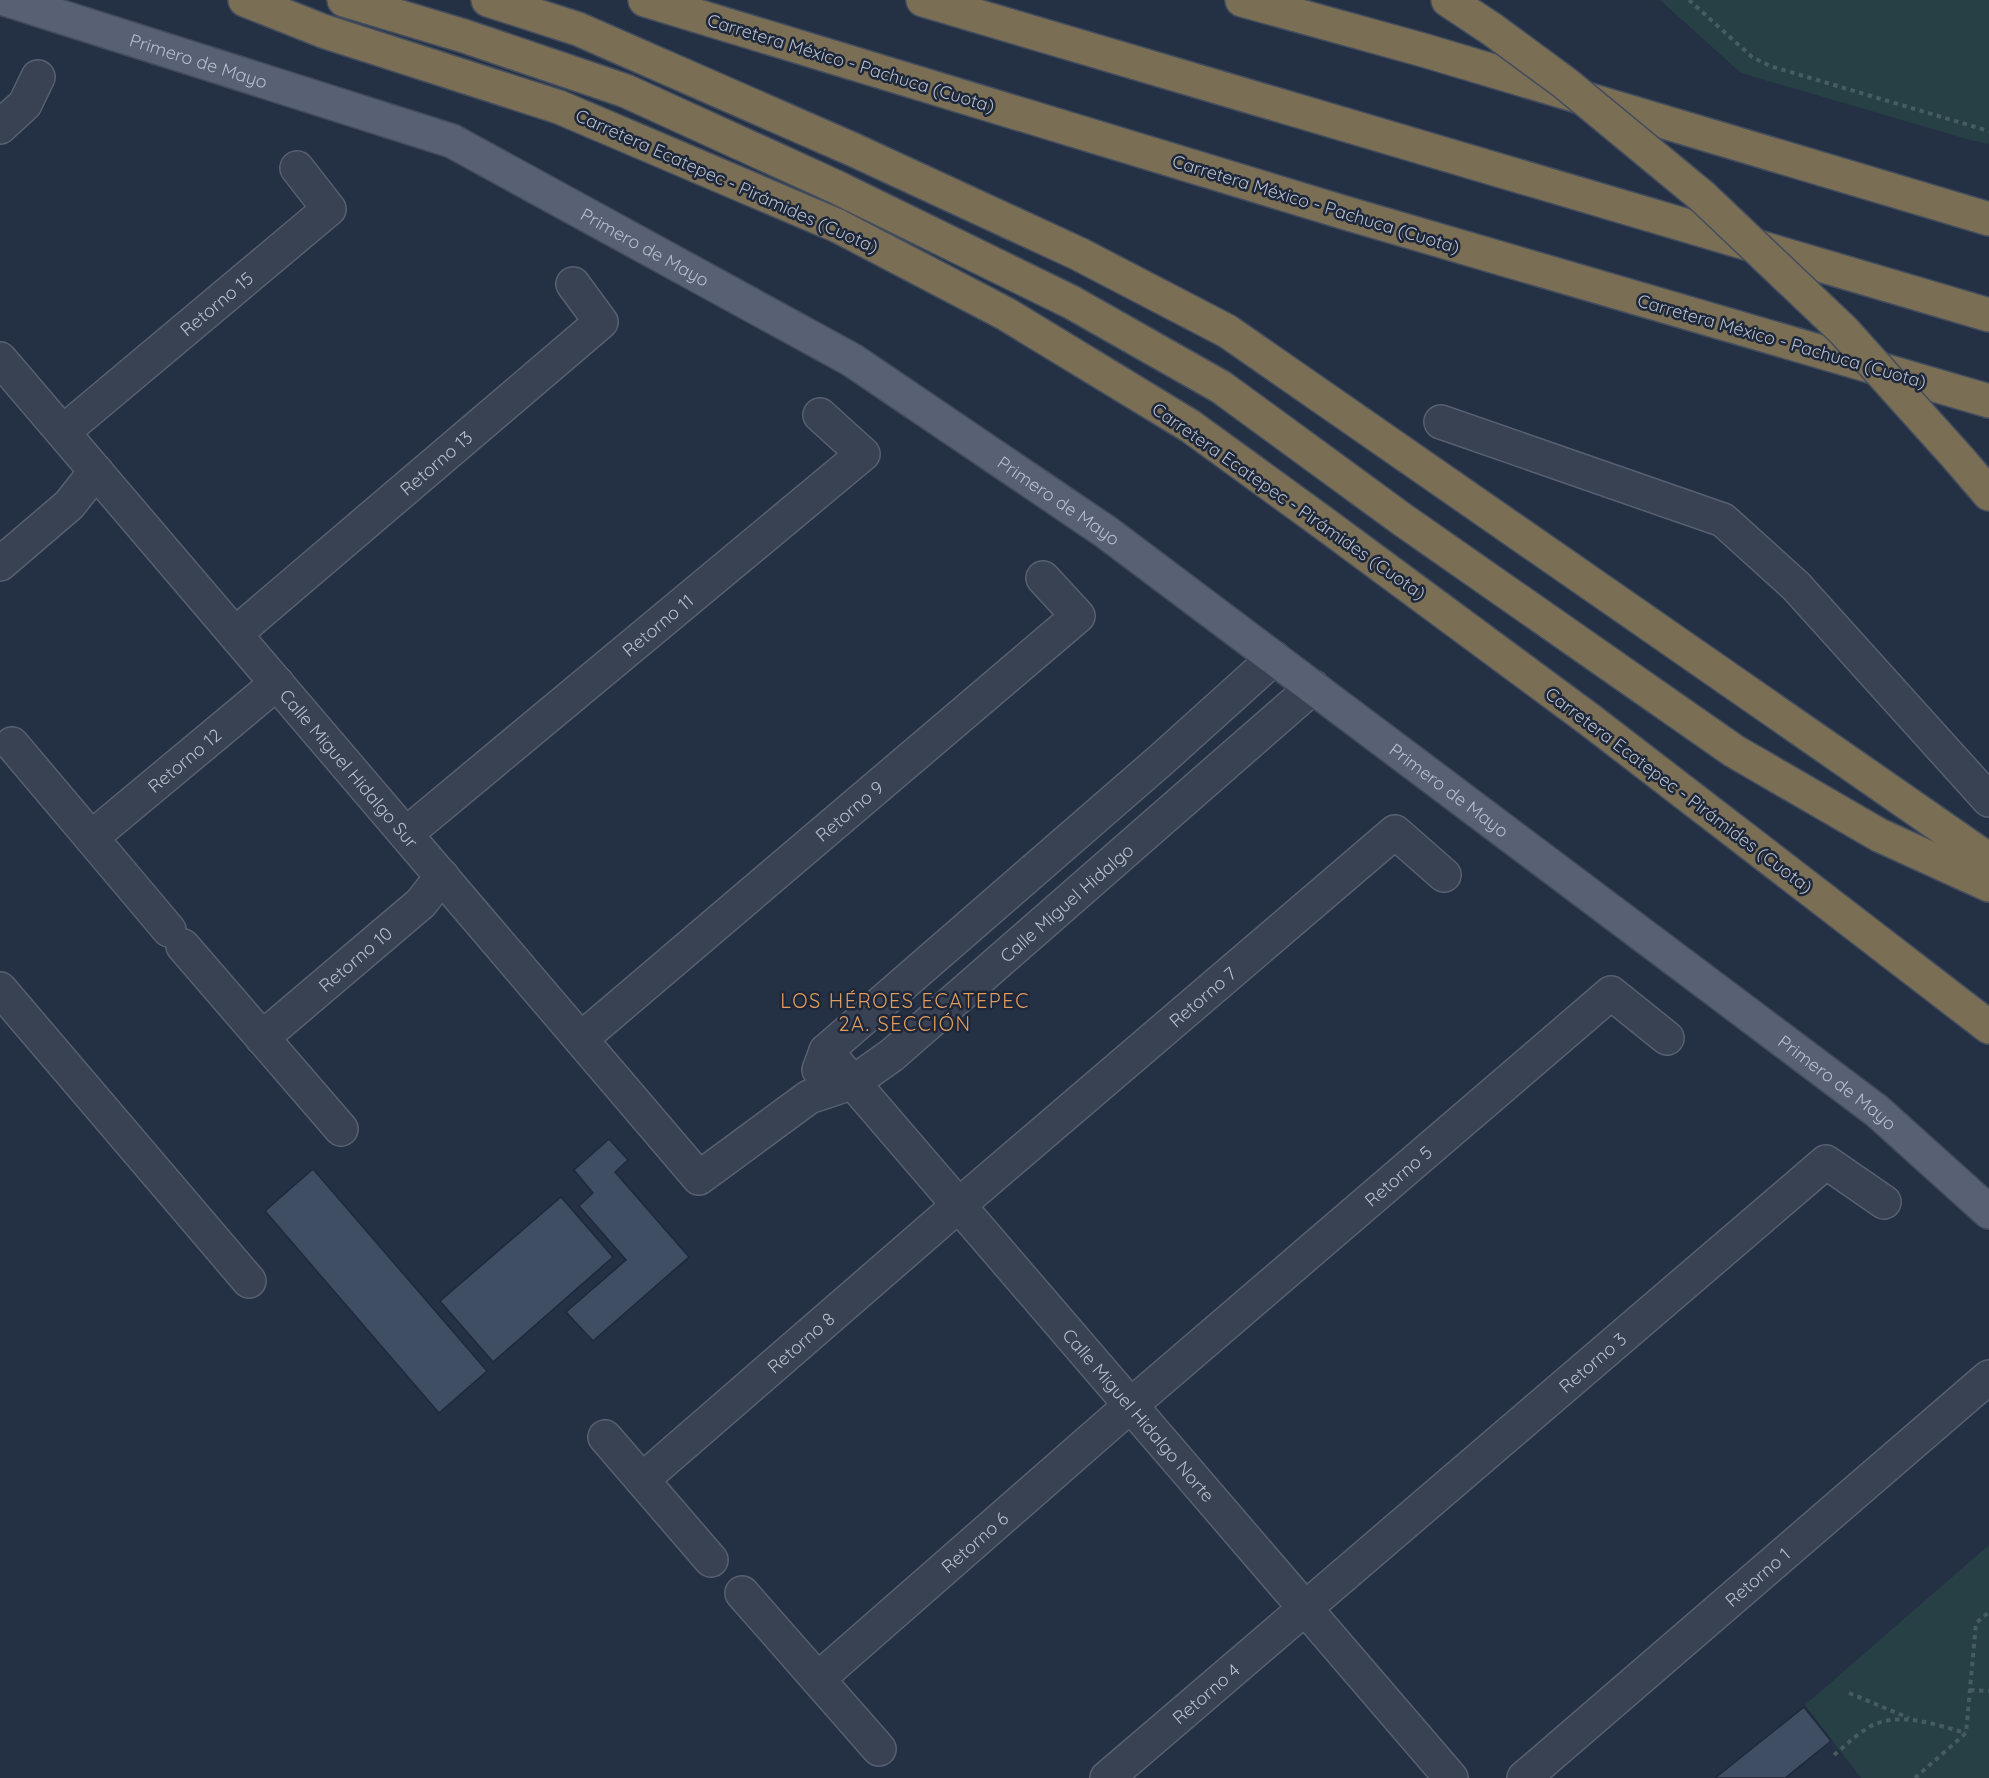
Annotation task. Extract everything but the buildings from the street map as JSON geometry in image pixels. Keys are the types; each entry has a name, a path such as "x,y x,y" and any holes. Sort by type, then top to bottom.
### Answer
{"highway":[{"name":"Carretera Ecatepec - Pirámides (Cuota)","path":"245,0 323,31 559,107 838,226 1006,314 1190,426 1599,728 1989,1027"},
{"path":"344,0 464,36 626,91 834,186 1071,302 1221,387 1403,520 1734,751 1879,835 1989,885"},
{"path":"488,0 578,29 854,150 1079,254 1227,331 1989,860"},
{"name":"Carretera México - Pachuca (Cuota)","path":"645,0 1349,214 1989,401"},
{"path":"923,0 1989,315"},
{"path":"1242,0 1423,50 1989,219"},
{"path":"1448,0 1565,82 1703,197 1844,331 1989,494"}],"main road":[{"name":"Primero de Mayo","path":"9,0 452,141 852,360 1106,532 1313,687 1877,1111 1989,1212"}],"street":[{"path":"0,127 25,104 38,77"},
{"name":"Retorno 15","path":"63,432 328,209 297,168"},
{"name":"Retorno 13","path":"235,634 601,322 573,284"},
{"name":"Calle Miguel Hidalgo Sur","path":"0,359 699,1178"},
{"name":"Retorno 11","path":"406,834 863,454 820,415"},
{"path":"1441,422 1723,520 1796,586 1989,800"},
{"path":"0,564 69,505 96,471"},
{"name":"Retorno 9","path":"581,1038 1078,616 1043,578"},
{"path":"808,1097 826,1051 1162,759 1274,658"},
{"name":"Retorno 12","path":"92,837 277,683"},
{"name":"Calle Miguel Hidalgo","path":"699,1178 808,1097 854,1082 892,1055 1313,687"},
{"path":"12,744 341,1129"},
{"path":"1162,759 1192,793"},
{"name":"Retorno 7","path":"960,1204 1395,832 1443,875"},
{"name":"Retorno 10","path":"262,1038 421,903 442,876"},
{"path":"0,989 249,1281"},
{"name":"Retorno 5","path":"1131,1405 1611,993 1667,1038"},
{"name":"Calle Miguel Hidalgo Norte","path":"826,1051 960,1204 1451,1778"},
{"name":"Retorno 3","path":"1305,1608 1826,1162 1884,1202"},
{"name":"Retorno 8","path":"642,1480 960,1204"},
{"name":"Retorno 1","path":"1524,1778 1989,1377"},
{"name":"Retorno 6","path":"818,1679 1131,1405"},
{"path":"604,1437 711,1560"},
{"path":"742,1593 879,1749"},
{"name":"Retorno 4","path":"1107,1778 1305,1608"}],"path":[{"path":"1689,0 1752,57 1770,66 1989,130"},
{"path":"1915,1778 1966,1733 1976,1623 1989,1612"},
{"path":"1970,1690 1989,1691"},
{"path":"1849,1693 1913,1719 1966,1733"},
{"path":"1834,1755 1870,1726 1891,1720 1913,1719"}],"green space":[{"path":"1660,0 1989,0 1989,144 1741,73"},
{"path":"1989,1545 1989,1778 1861,1778 1805,1705"}],"district":[{"name":"LOS HÉROES ECATEPEC 2A. SECCIÓN","path":"905,1012"}]}
